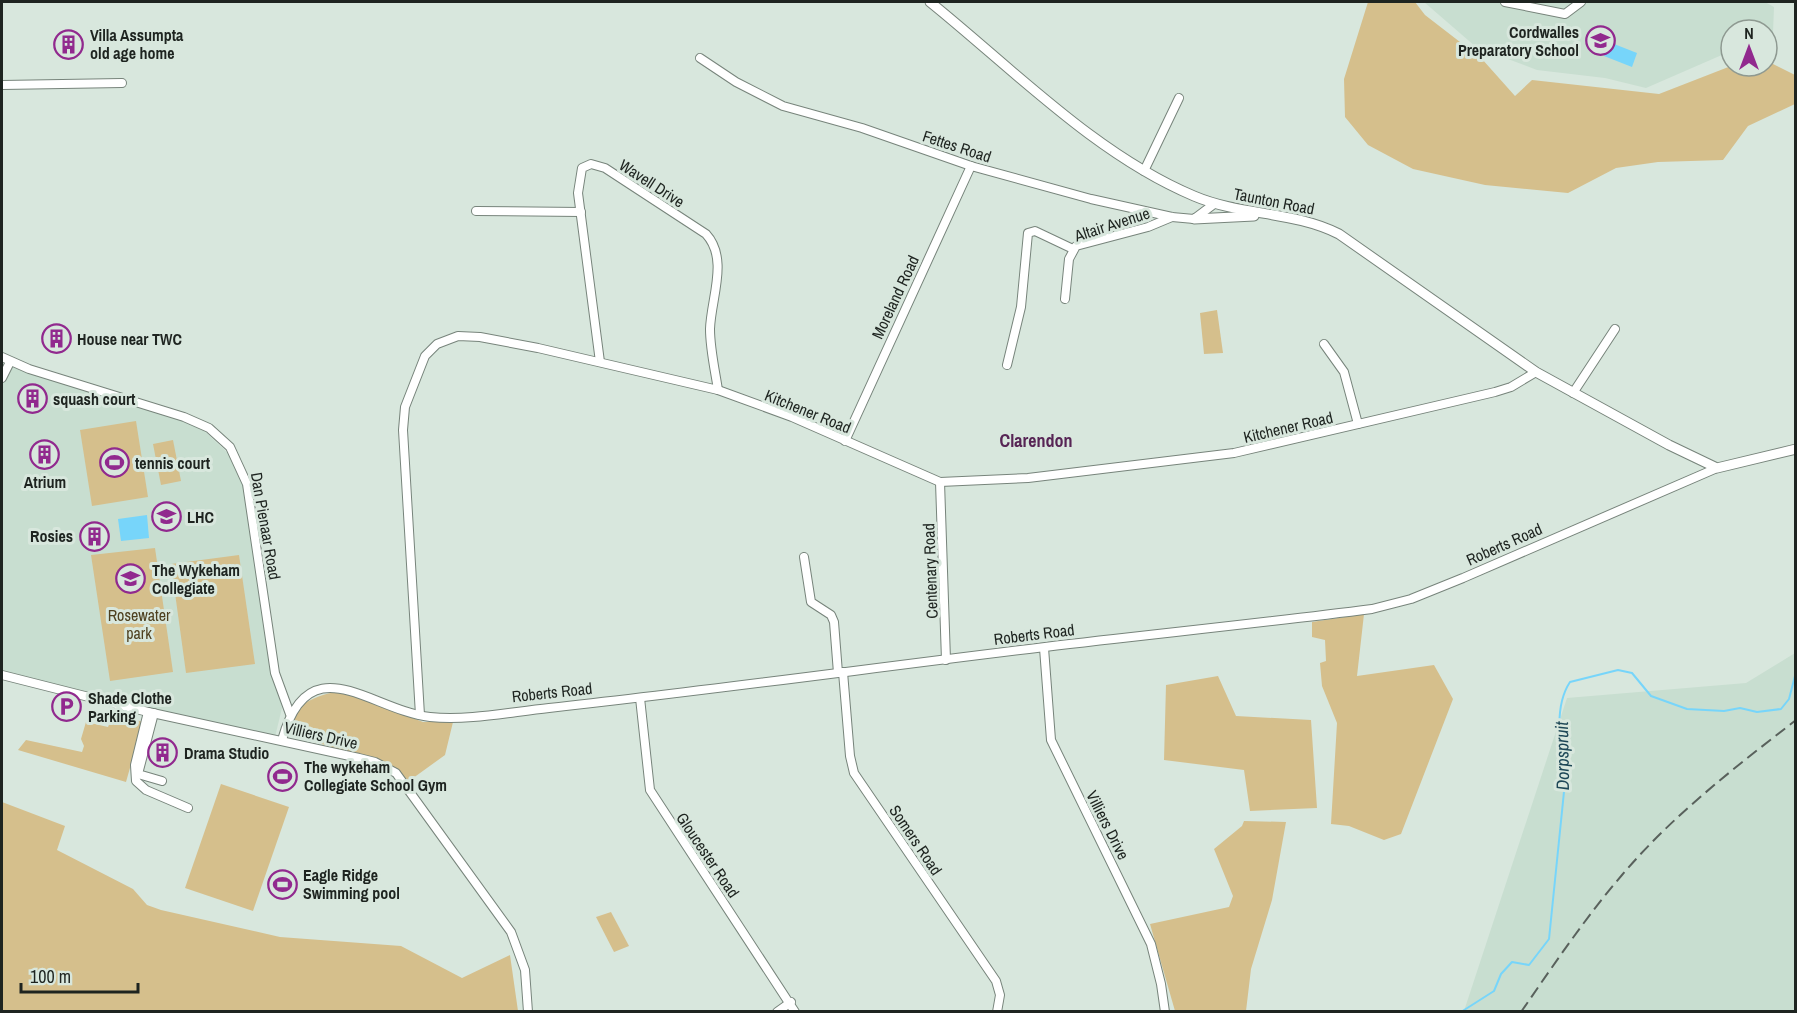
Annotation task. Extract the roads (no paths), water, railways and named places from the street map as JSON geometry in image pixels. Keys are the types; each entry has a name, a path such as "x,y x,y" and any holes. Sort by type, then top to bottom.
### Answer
{"street":[{"name":"Taunton Road","path":"930,2 1057,107 1144,171 1214,204 1307,221 1339,234 1536,372 1717,468"},
{"path":"1505,2 1564,14 1581,2"},
{"name":"Fettes Road","path":"700,58 736,82 783,106 862,128 971,166 1091,199 1172,218 1194,219"},
{"path":"2,85 122,82"},
{"path":"1144,171 1179,98"},
{"name":"Wavell Drive","path":"600,363 581,212 580,173 586,165 598,164 706,234 714,243 718,258 710,330 718,390"},
{"name":"Moreland Road","path":"845,441 971,166"},
{"path":"1194,219 1214,204"},
{"path":"476,210 581,212"},
{"path":"1194,219 1262,214"},
{"name":"Altair Avenue","path":"1065,299 1069,259 1073,249 1172,218"},
{"path":"1007,365 1021,307 1028,233 1035,231 1073,249"},
{"path":"1573,393 1614,329"},
{"name":"Kitchener Road","path":"420,715 403,430 405,407 425,356 437,344 448,338 480,337 718,390 940,482 1028,478 1234,453 1495,392 1511,387 1536,372"},
{"path":"1324,344 1344,372 1358,424"},
{"name":"Dan Pienaar Road","path":"2,357 10,362 184,417 209,428 230,447 247,484 275,673 290,714"},
{"path":"2,378 10,362"},
{"name":"Roberts Road","path":"290,714 300,701 318,691 338,688 348,689 397,709 420,715 462,717 639,698 1372,609 1411,599 1717,468 1796,449"},
{"name":"Centenary Road","path":"940,482 946,660"},
{"name":"Somers Road","path":"804,557 811,602 831,615 834,622 850,756 854,772 996,981 1000,995 997,1011"},
{"name":"Villiers Drive","path":"1044,648 1051,740 1151,944 1165,1011"},
{"name":"Villiers Drive","path":"2,675 151,712 375,762 396,773 511,932 525,970 528,1011"},
{"name":"Gloucester Road","path":"639,698 650,790 795,1011"},
{"path":"151,712 138,774 162,781"},
{"path":"151,712 135,765 136,781 146,790 188,808"},
{"path":"282,740 290,714"},
{"path":"777,1011 791,1002"}],"water":[{"path":"1609,42 1637,53 1632,67 1604,56"},
{"path":"147,515 149,538 121,541 118,519"}],"waterway":[{"name":"Dorpspruit","path":"1461,1012 1494,991 1501,974 1512,962 1529,965 1549,939 1566,772 1559,726 1562,702 1570,682 1618,670 1632,673 1651,696 1687,709 1724,711 1740,708 1757,712 1781,709 1789,699 1796,672"}],"railway":[{"path":"1521,1012 1595,908 1641,853 1704,793 1796,720"}],"place":[{"name":"Cordwalles Preparatory School","path":"1600,41"},
{"name":"Villa Assumpta old age home","path":"69,44"},
{"name":"House near TWC","path":"56,339"},
{"name":"squash court","path":"32,399"},
{"name":"Atrium","path":"45,454"},
{"name":"tennis court","path":"114,463"},
{"name":"LHC","path":"166,517"},
{"name":"Rosies","path":"94,536"},
{"name":"The Wykeham Collegiate","path":"131,579"},
{"name":"Shade Clothe Parking","path":"67,707"},
{"name":"Drama Studio","path":"163,753"},
{"name":"The wykeham Collegiate School Gym","path":"283,776"},
{"name":"Eagle Ridge Swimming pool","path":"282,884"}],"district":[{"name":"Clarendon","path":"1036,440"}],"park label":[{"name":"Rosewater park","path":"139,624"}]}
